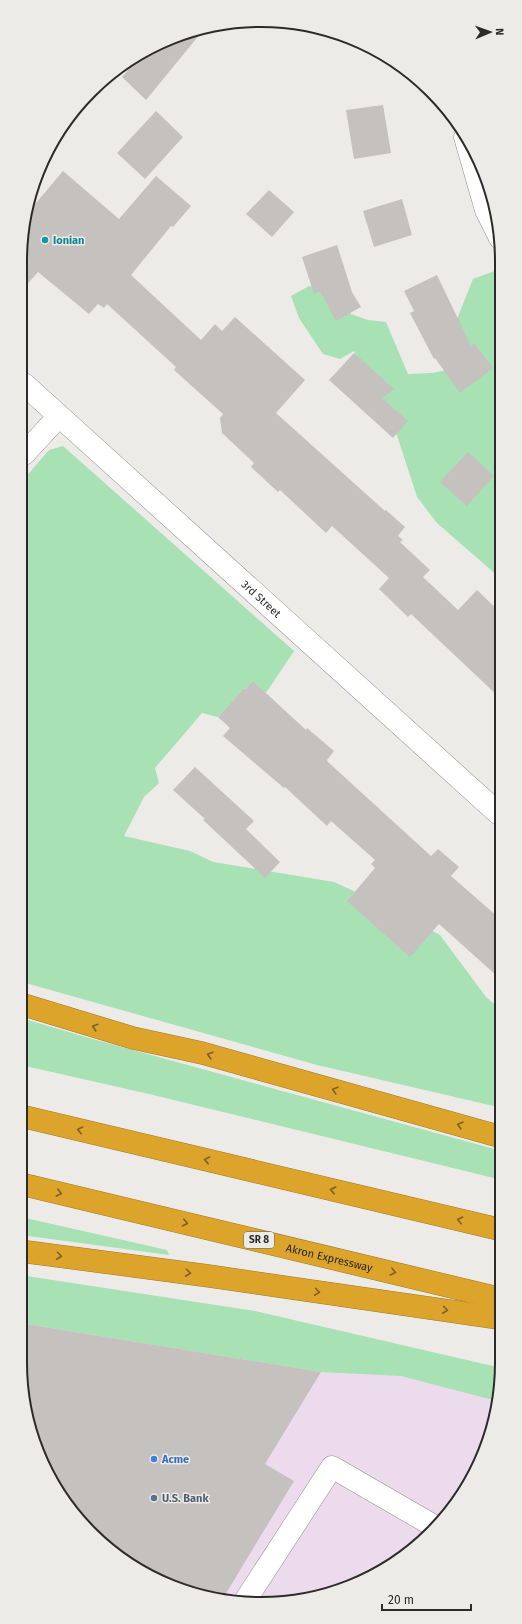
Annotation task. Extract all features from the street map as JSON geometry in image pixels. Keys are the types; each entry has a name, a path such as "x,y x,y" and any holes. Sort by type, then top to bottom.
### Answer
{"highway":[{"path":"27,1006 133,1038 202,1053 495,1135"},
{"path":"27,1117 495,1228"},
{"name":"Akron Expressway","path":"27,1185 495,1297"},
{"path":"27,1252 209,1276 495,1318"}],"street":[{"path":"471,158 486,210 492,222"},
{"name":"3rd Street","path":"27,387 495,810"},
{"path":"27,451 59,416"},
{"path":"248,1596 332,1467 430,1524"}],"shaded area":[{"path":"27,1311 493,1392 491,1409 483,1438 464,1480 447,1505 415,1539 391,1558 378,1566 336,1585 307,1593 261,1597 215,1593 186,1585 144,1566 119,1549 85,1517 66,1493 45,1453 33,1418 27,1363"}],"green space":[{"path":"495,271 495,574 437,523 417,497 393,423 354,351 340,359 323,354 299,318 291,296 309,286 321,288 336,298 351,314 368,320 386,322 408,374 432,373 462,367 457,319 473,279"},
{"path":"63,446 294,651 266,693 253,682 246,689 244,688 218,717 202,713 155,768 159,783 144,797 124,836 190,851 213,862 334,882 382,904 440,935 486,997 495,1004 495,1106 317,1065 27,983 27,476 49,450"},
{"path":"27,1020 495,1149 495,1178 149,1094 27,1066"},
{"path":"27,1218 167,1250 169,1255 27,1236"},
{"path":"27,1276 255,1311 495,1366 492,1400 401,1376 321,1372 27,1324"}],"building":[{"path":"199,35 146,100 122,77 133,65 144,58 171,45"},
{"path":"383,105 391,153 354,159 346,110"},
{"path":"156,111 183,137 145,179 117,153"},
{"path":"63,171 119,219 156,176 191,206 173,227 171,226 131,275 201,340 215,324 222,331 235,317 305,380 276,413 385,511 386,510 405,527 398,536 403,540 400,542 430,570 423,577 458,610 477,590 495,607 495,693 411,614 408,617 379,589 389,578 332,526 326,533 280,490 278,492 251,467 254,463 222,433 220,418 223,414 174,370 176,367 107,304 104,308 98,304 89,314 38,272 27,285 29,230 33,206"},
{"path":"269,190 294,212 272,237 246,214"},
{"path":"402,199 412,235 374,247 363,211"},
{"path":"337,245 352,292 361,307 336,321 320,291 314,294 302,257"},
{"path":"437,275 471,346 474,343 493,368 460,393 435,358 434,359 410,313 414,311 404,291"},
{"path":"354,353 394,389 382,398 408,421 393,438 329,380"},
{"path":"468,452 494,476 467,506 440,482"},
{"path":"253,681 306,730 307,728 334,751 327,760 328,762 431,856 438,849 459,867 451,876 495,914 495,974 439,924 410,957 347,901 375,868 371,864 375,860 331,821 327,826 285,787 284,788 223,736 230,728 218,717 244,688 246,689"},
{"path":"195,767 254,821 246,829 280,862 265,878 173,790"},
{"name":"Acme","path":"27,1324 321,1372 265,1464 294,1481 225,1594 186,1585 144,1566 119,1549 85,1517 66,1493 51,1466 39,1438 31,1409 27,1363"}],"place":[{"name":"Ionian","path":"45,240"},
{"name":"Acme","path":"154,1459"},
{"name":"U.S. Bank","path":"154,1498"}]}
